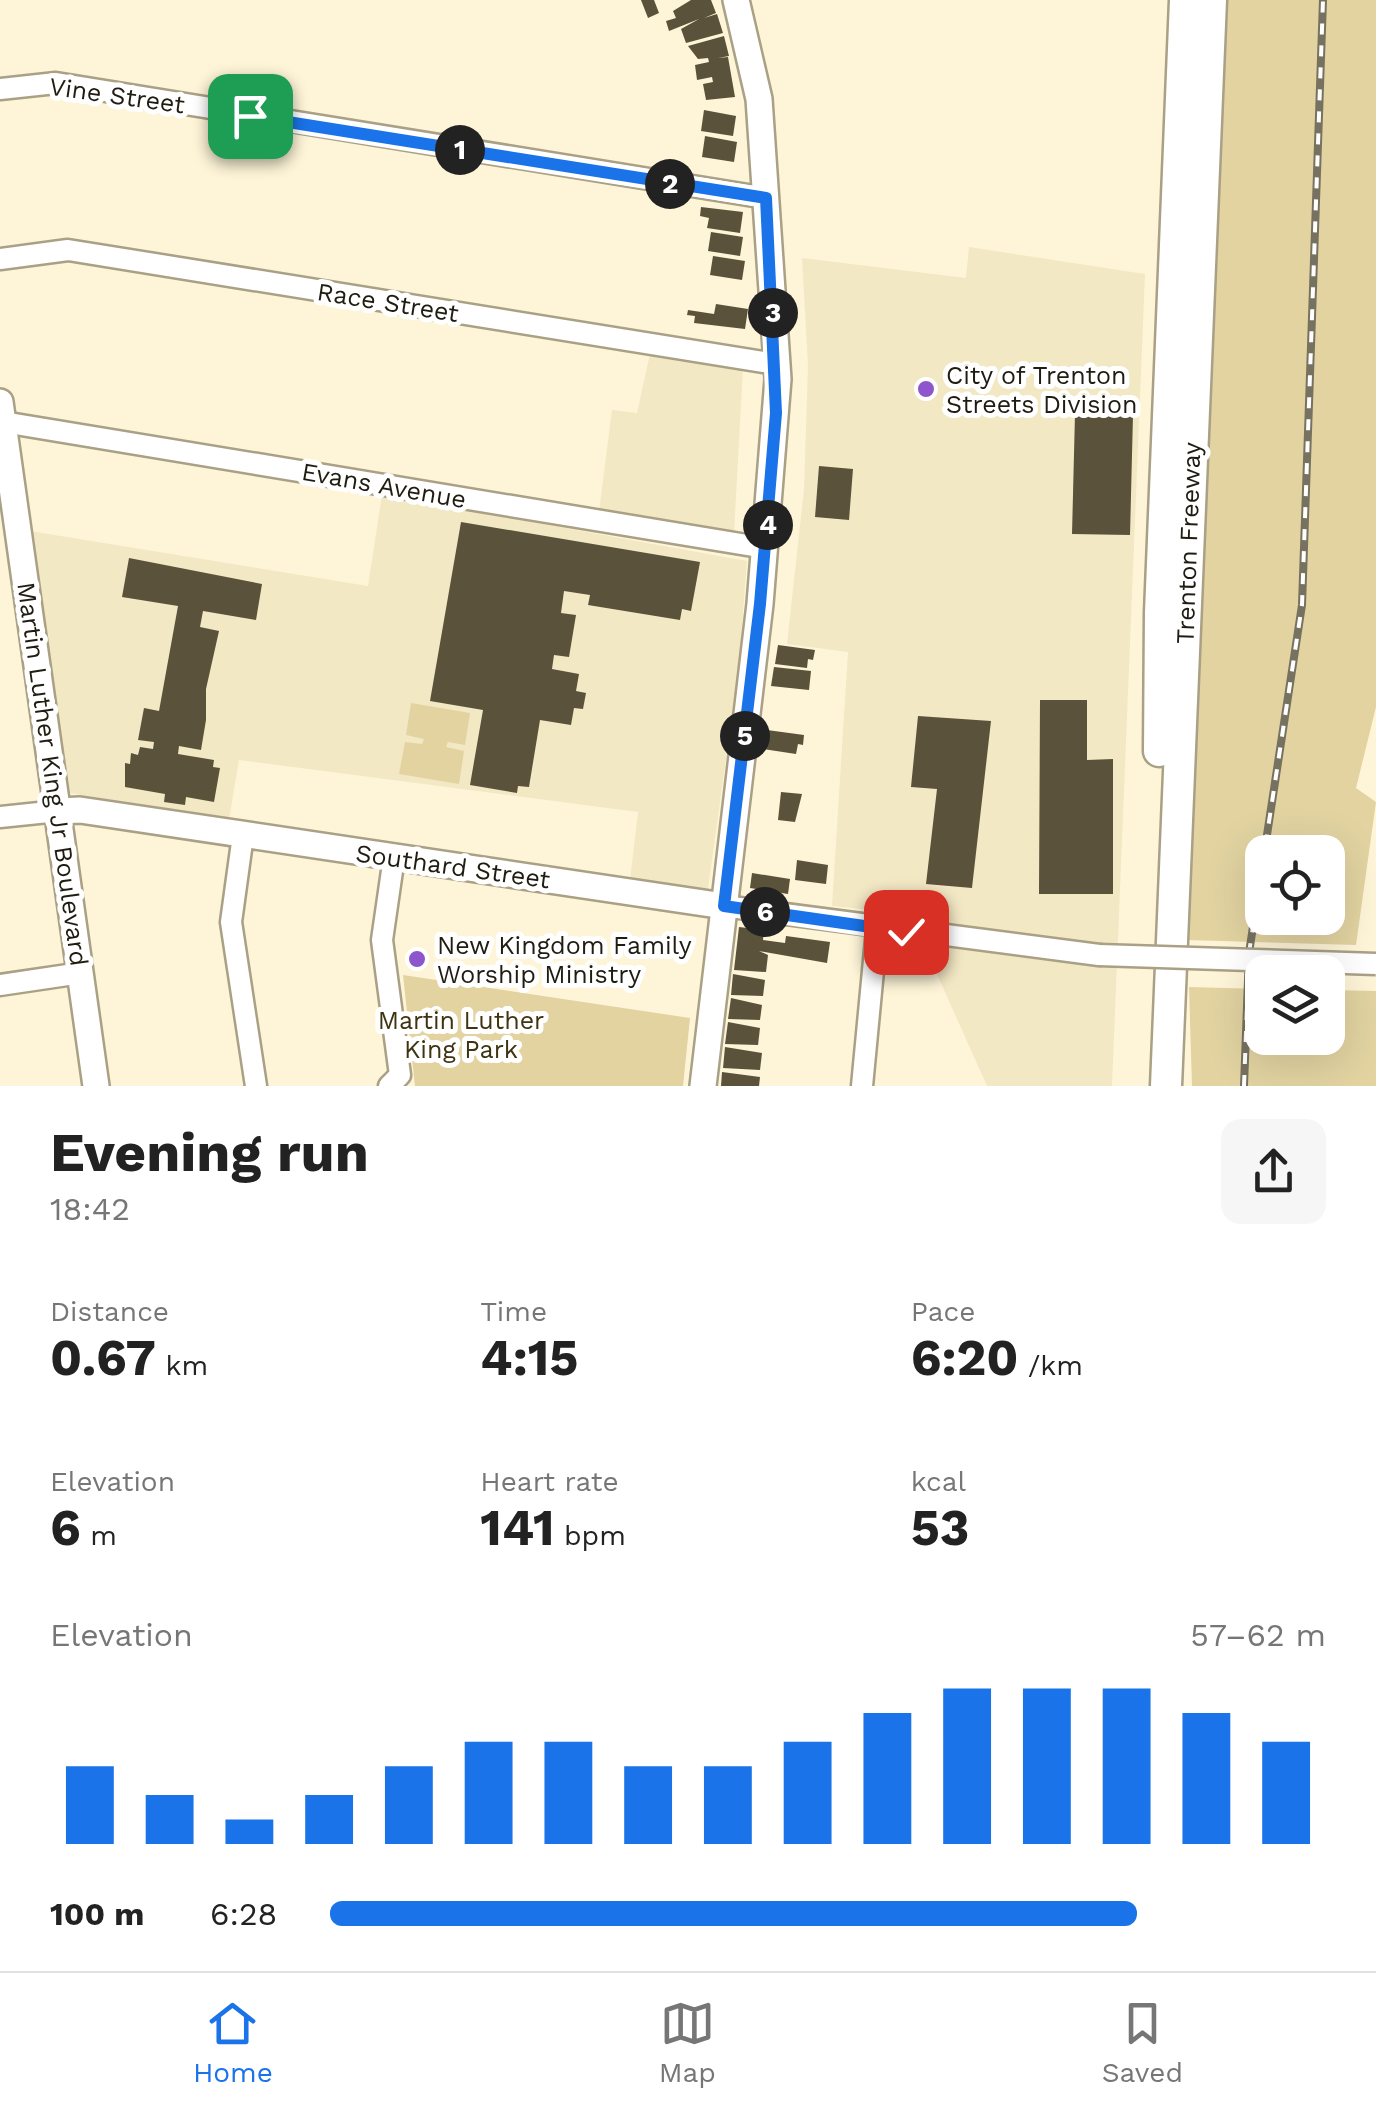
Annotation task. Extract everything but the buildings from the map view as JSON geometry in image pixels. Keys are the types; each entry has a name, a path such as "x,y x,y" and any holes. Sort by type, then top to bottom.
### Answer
{"highway":[{"name":"Trenton Freeway","path":"1146,1086 1185,0"},
{"name":"Trenton Freeway","path":"1166,1086 1211,0"}],"main road":[{"path":"703,1086 765,548 776,364 759,99 736,0"},
{"name":"Martin Luther King Jr Boulevard","path":"2,412 6,492 58,811 96,1086"},
{"name":"Southard Street","path":"58,811 724,906"}],"street":[{"name":"Vine Street","path":"0,89 56,83 766,198"},
{"name":"Race Street","path":"0,260 68,250 776,364"},
{"name":"Evans Avenue","path":"2,412 765,548"},
{"name":"Southard Street","path":"0,818 58,811"},
{"path":"243,835 231,922 256,1086"},
{"path":"393,1083 382,940 394,857"},
{"name":"Southard Street","path":"724,906 1100,955 1376,964"},
{"path":"862,1086 878,929"},
{"path":"0,985 80,973"}],"shaded area":[{"path":"969,247 1145,274 1112,1086 987,1086 910,914 832,906 848,652 787,644 804,489 808,366 802,258 966,278"},
{"path":"653,340 743,367 734,534 599,512 612,410 637,413"},
{"path":"382,495 747,561 739,665 708,889 630,880 638,812 239,760 229,820 70,793 66,787 30,531 368,586"}],"green space":[{"path":"1228,0 1376,0 1376,707 1356,788 1376,802 1356,945 1186,940"},
{"path":"411,703 470,713 465,745 448,742 446,747 464,751 459,784 399,774 405,742 422,744 424,739 406,735"},
{"name":"Martin Luther King Park","path":"403,975 690,1018 683,1086 415,1086"},
{"path":"1189,987 1245,989 1245,1055 1345,1055 1345,990 1376,991 1376,1086 1192,1086"}],"railway":[{"path":"1244,1086 1249,953 1302,605 1323,0"}],"place":[{"name":"City of Trenton Streets Division","path":"926,389"},
{"name":"New Kingdom Family Worship Ministry","path":"417,959"}],"route":[{"path":"250,116 766,198 778,379 776,413 760,604 724,906 906,932"}]}
